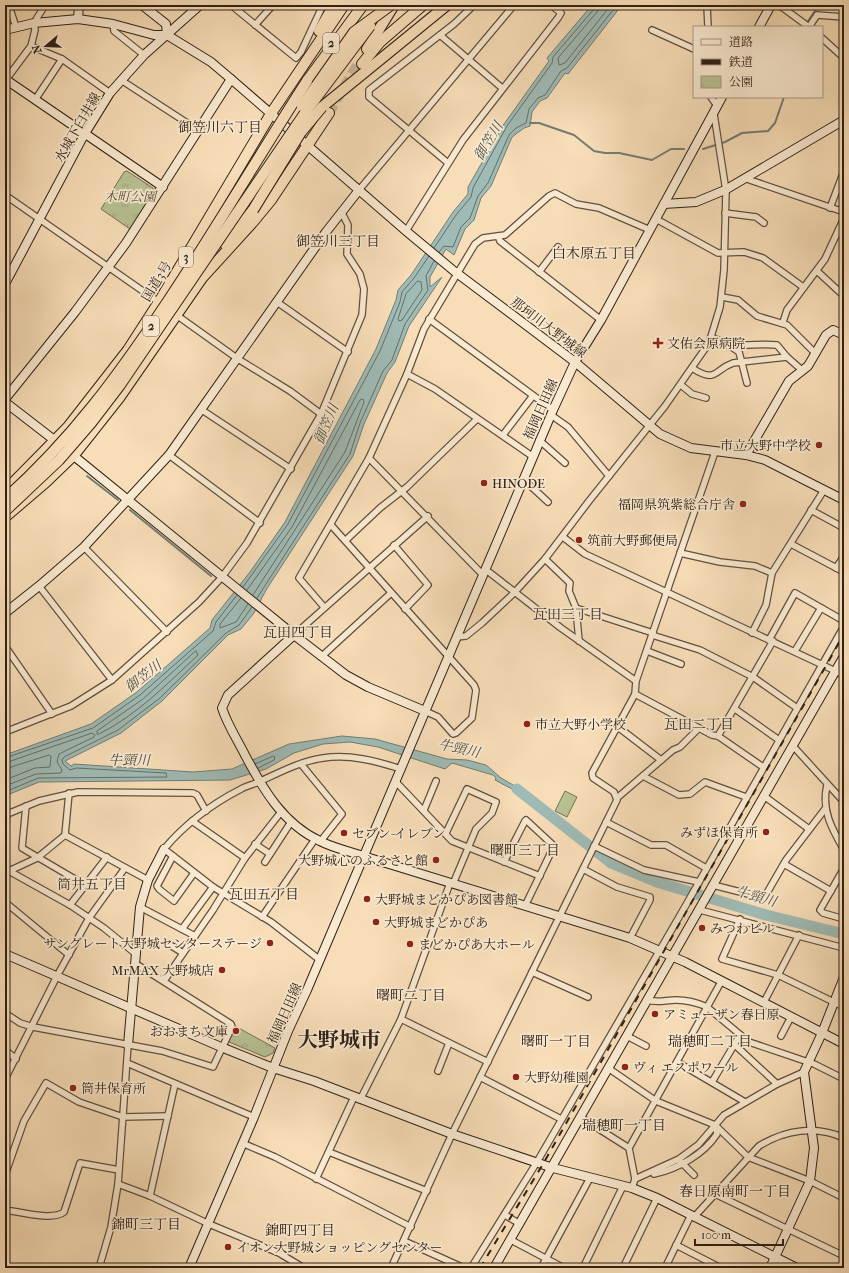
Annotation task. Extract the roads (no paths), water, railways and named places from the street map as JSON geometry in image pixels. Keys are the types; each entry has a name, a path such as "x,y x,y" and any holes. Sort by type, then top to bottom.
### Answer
{"highway":[{"path":"285,92 334,5"},
{"name":"国道3号","path":"5,491 56,441 128,350 272,112 344,5"},
{"name":"2","path":"5,499 53,454 82,421 114,379 185,275 355,5"},
{"path":"307,81 363,5"},
{"name":"2","path":"5,511 59,460 91,423 151,342 307,110 370,26 382,5"},
{"path":"230,224 303,105 344,44 363,24 390,5"},
{"path":"394,5 360,63 380,42 423,5"},
{"path":"202,278 228,241 253,210 301,132 447,5"},
{"name":"3","path":"5,517 46,482 74,455 119,398 202,278 252,224 308,146 326,110"}],"street":[{"path":"45,5 34,23 35,30 31,46 5,80 84,135 163,187"},
{"path":"78,19 79,5"},
{"path":"5,30 34,23 78,19 113,24 154,35 167,35 166,24 142,5"},
{"name":"水城下臼井線","path":"5,284 84,135 110,93 144,55 200,5"},
{"path":"231,5 296,58 301,52 323,5"},
{"path":"255,26 273,5"},
{"path":"448,163 369,97 369,90 440,35 474,5"},
{"path":"5,613 84,547 169,455 277,302 359,190 514,5"},
{"path":"406,231 448,163 502,88 558,18 560,13 551,5"},
{"path":"707,5 708,26"},
{"path":"760,26 771,5"},
{"path":"779,5 808,26 817,15 844,17"},
{"path":"11,12 16,27"},
{"path":"113,24 114,31 144,55"},
{"path":"652,30 693,49"},
{"name":"那珂川大野城線","path":"167,35 211,62 272,112 308,146 406,231 456,272 575,362 660,434 691,448 746,455 765,460 844,500"},
{"path":"440,35 502,88"},
{"path":"823,39 844,58"},
{"path":"31,46 62,59 110,93"},
{"path":"35,100 62,59"},
{"path":"232,79 163,187 107,268 5,401 74,455 321,657 346,675 368,687 438,717 453,734 456,733 472,718 476,690 474,685 331,525"},
{"path":"121,80 198,130"},
{"path":"456,636 466,636 514,593 545,559 681,385 702,355 711,337 722,297 725,252 725,190 718,145 716,110 712,98"},
{"name":"福岡日田線","path":"189,1268 254,1118 273,1068 396,782 447,656 539,440 575,362 601,320 722,98"},
{"path":"664,204 696,202 725,190 844,120"},
{"path":"830,208 844,171"},
{"path":"744,178 844,212"},
{"path":"324,607 299,578 369,458 407,374 419,341 429,320 456,272 478,241 483,238 505,235 549,196 555,193 576,204 599,208 650,230"},
{"path":"5,195 238,359 290,391 321,414"},
{"path":"5,732 71,706 112,680 199,602 222,577 260,523 321,414 362,316 364,288 360,274 347,254 348,225 342,213"},
{"path":"725,213 756,217 764,223"},
{"path":"783,322 787,310 825,259 844,218"},
{"path":"656,219 718,253 744,252 763,258 803,287"},
{"path":"498,236 500,241 601,320"},
{"path":"539,272 558,247"},
{"path":"816,271 844,296"},
{"path":"722,297 738,300 757,316 783,322 816,354"},
{"path":"277,302 348,352"},
{"path":"429,320 552,413 568,427 609,476"},
{"path":"746,455 789,381 803,371 816,354 829,332 836,330 844,335"},
{"path":"711,337 727,344 739,352 743,362 747,383"},
{"path":"727,344 745,346 768,344 777,345 787,357 803,371"},
{"path":"692,368 707,376 713,376 727,365 787,357"},
{"path":"407,374 435,389 532,456"},
{"path":"681,385 692,394 706,398"},
{"path":"503,436 532,397"},
{"path":"202,410 291,469"},
{"path":"346,540 380,508 402,491 477,419"},
{"path":"539,440 565,463"},
{"path":"617,798 614,792 593,778 592,773 635,694 636,681 715,452"},
{"path":"169,455 260,523"},
{"path":"369,458 484,571 636,681"},
{"path":"523,479 548,502"},
{"path":"752,633 766,605 772,573 824,490"},
{"path":"811,510 844,528"},
{"path":"428,516 324,607 224,701 222,708 224,714 259,780 281,812 291,822 318,840 452,884 630,938 659,950 764,1002 844,1044"},
{"path":"563,537 585,554 844,675"},
{"path":"791,544 844,572"},
{"path":"394,545 428,585 405,609"},
{"path":"84,547 167,632"},
{"path":"680,553 720,562 755,566 772,573"},
{"path":"836,568 844,556"},
{"path":"545,559 570,583 569,591 576,608 579,641"},
{"path":"39,586 112,680"},
{"path":"321,657 391,593"},
{"path":"718,736 753,677 795,593 844,621"},
{"path":"576,608 700,650 753,677 797,708"},
{"path":"795,651 820,608"},
{"path":"471,1268 537,1162 686,905 844,626"},
{"path":"5,646 52,714"},
{"path":"647,651 681,664"},
{"path":"494,1268 844,656"},
{"path":"635,694 699,728 718,736 763,767"},
{"path":"735,708 779,740"},
{"path":"618,727 661,760"},
{"path":"391,1268 411,1228 452,1134 584,868 617,798 673,750 680,747 699,728"},
{"path":"793,746 844,802"},
{"path":"99,1268 110,1227 118,1184 130,1008 136,964 140,907 148,880 164,849 192,820 242,788 301,764 324,758 361,758 401,769"},
{"path":"262,917 318,840 342,816 342,811 301,764"},
{"path":"643,776 679,795 692,793 704,782 746,797"},
{"path":"396,782 452,841 540,876"},
{"path":"424,810 436,782"},
{"path":"827,785 825,809 844,850"},
{"path":"316,1179 357,1099 401,1019 452,884 476,829 492,812 496,802 466,789 446,833"},
{"path":"5,827 6,814 26,806 69,793 97,791 193,793 196,795 206,811"},
{"path":"6,871 37,858 64,835 69,793"},
{"path":"764,796 809,829"},
{"path":"26,806 22,848 85,885"},
{"path":"713,885 764,898 784,864 825,809"},
{"path":"164,981 223,894 245,858 281,812"},
{"path":"192,820 245,858"},
{"path":"504,862 524,821 526,820 554,846 525,906"},
{"path":"265,862 291,822"},
{"path":"606,822 651,845 666,845 706,868"},
{"path":"64,835 148,880"},
{"path":"255,844 270,854"},
{"path":"594,846 644,870 699,882"},
{"path":"164,849 213,887 262,917 320,960"},
{"path":"173,856 157,886 174,901 194,872"},
{"path":"70,905 106,857"},
{"path":"784,864 831,891"},
{"path":"5,1080 33,1027 57,976 89,918 125,868"},
{"path":"584,868 617,887 650,897 650,900 630,938"},
{"path":"844,868 820,910 823,913 844,919"},
{"path":"6,871 70,905 136,954"},
{"path":"182,929 213,887"},
{"path":"5,902 69,955"},
{"path":"140,907 195,936"},
{"path":"700,910 740,919 844,948"},
{"path":"740,919 722,959 778,975 844,1007"},
{"path":"764,1002 799,935"},
{"path":"167,943 183,953"},
{"path":"5,954 221,1048 273,1068 314,1081 357,1099 452,1134 552,1168 632,1188 657,1198 797,1268"},
{"path":"5,1013 20,1023 33,1027 162,1051 211,1067 214,1065 232,1027 231,1024 136,964"},
{"path":"532,972 588,997"},
{"path":"770,1268 789,1230 810,1181 814,1148 804,1072 822,1033 844,977"},
{"path":"632,1188 635,1179 630,1148 721,982"},
{"path":"647,1000 655,1002 676,1000 687,1001 707,1007 753,1044 808,1062 844,1079"},
{"path":"781,1036 791,1016"},
{"path":"401,1019 488,1062"},
{"path":"712,1082 740,1035"},
{"path":"628,1036 646,1046"},
{"path":"438,1071 449,1043"},
{"path":"734,1044 777,1084"},
{"path":"5,1050 16,1059"},
{"path":"677,1062 745,1102"},
{"path":"127,1063 254,1118"},
{"path":"608,1068 656,1101 715,1125 748,1157 810,1181 844,1198"},
{"path":"680,1161 698,1145 724,1115 777,1084 804,1072"},
{"path":"480,1077 561,1119"},
{"path":"5,1175 24,1121 46,1083 79,1102 123,1117 168,1116"},
{"path":"150,1196 175,1084"},
{"path":"580,1117 630,1148"},
{"path":"635,1179 706,1149 718,1134 715,1125"},
{"path":"665,1268 676,1245 693,1216 759,1146 770,1139 789,1132 831,1132 844,1138"},
{"path":"242,1143 411,1228"},
{"path":"329,1152 427,1191"},
{"path":"680,1161 694,1175"},
{"path":"5,1209 52,1216 61,1215 64,1212 80,1163 118,1170"},
{"path":"541,1268 590,1178"},
{"path":"118,1184 150,1196 209,1224 279,1253 304,1268"},
{"path":"583,1268 623,1186"},
{"path":"715,1194 844,1256"},
{"path":"623,1268 657,1198"},
{"path":"505,1214 520,1224"},
{"path":"511,1240 564,1268"},
{"path":"404,1241 464,1268"},
{"path":"676,1245 721,1268"}],"water":[{"path":"592,5 622,5 568,74 565,73 547,98 540,101 532,112 530,126 524,128 512,137 491,186 481,198 474,220 465,229 454,255 446,249 430,277 430,287 442,277 409,326 395,362 387,373 364,424 353,456 266,590 254,613 241,629 228,635 162,701 121,733 65,761 71,766 74,764 193,772 232,769 289,744 342,736 375,739 447,759 467,760 486,765 501,778 520,789 531,799 495,780 496,778 493,775 452,763 445,769 378,747 350,742 323,744 294,753 266,769 230,780 39,782 5,796 5,755 91,724 137,692 210,628 212,620 250,572 285,522 376,349 396,300 398,290 411,275 453,212 468,194 468,187 504,124 549,61 547,58"}],"waterway":[{"path":"805,26 819,5"},
{"path":"703,149 725,142 742,133 768,131 775,123 784,98"},
{"path":"530,123 539,123 574,135 594,151 605,153 619,153 652,160 671,149 684,149"},
{"path":"87,476 118,500"},
{"path":"130,510 211,576"},
{"name":"牛頸川","path":"517,789 611,863 657,882 766,915 844,934"}],"tunnel":[{"path":"329,113 359,62"}],"railway":[{"path":"480,1268 543,1164 844,634"}],"place":[{"name":"文佑会原病院","path":"658,343"},
{"name":"市立大野中学校","path":"819,445"},
{"name":"HINODE","path":"484,483"},
{"name":"福岡県筑紫総合庁舎","path":"743,504"},
{"name":"筑前大野郵便局","path":"579,540"},
{"name":"市立大野小学校","path":"527,724"},
{"name":"みずほ保育所","path":"766,832"},
{"name":"セブン-イレブン","path":"344,833"},
{"name":"大野城心のふるさと館","path":"436,860"},
{"name":"大野城まどかぴあ図書館","path":"367,899"},
{"name":"大野城まどかぴあ","path":"376,922"},
{"name":"みつわビル","path":"702,928"},
{"name":"サングレート大野城センターステージ","path":"270,943"},
{"name":"まどかぴあ大ホール","path":"410,944"},
{"name":"MrMAX 大野城店","path":"222,970"},
{"name":"アミューザン春日原","path":"655,1014"},
{"name":"おおまち文庫","path":"236,1031"},
{"name":"ヴィ エスポワール","path":"625,1067"},
{"name":"大野幼稚園","path":"516,1077"},
{"name":"筒井保育所","path":"73,1088"},
{"name":"イオン大野城ショッピングセンター","path":"228,1247"}],"district":[{"name":"御笠川六丁目","path":"220,127"},
{"name":"御笠川三丁目","path":"338,241"},
{"name":"白木原五丁目","path":"594,253"},
{"name":"瓦田三丁目","path":"568,614"},
{"name":"瓦田四丁目","path":"298,632"},
{"name":"瓦田二丁目","path":"699,724"},
{"name":"曙町三丁目","path":"525,850"},
{"name":"筒井五丁目","path":"92,884"},
{"name":"瓦田五丁目","path":"264,894"},
{"name":"曙町二丁目","path":"411,995"},
{"name":"大野城市","path":"339,1040"},
{"name":"曙町一丁目","path":"556,1041"},
{"name":"瑞穂町二丁目","path":"710,1041"},
{"name":"瑞穂町一丁目","path":"624,1125"},
{"name":"春日原南町一丁目","path":"735,1191"},
{"name":"錦町三丁目","path":"146,1224"},
{"name":"錦町四丁目","path":"300,1230"}],"water label":[{"name":"御笠川","path":"488,141"},
{"name":"御笠川","path":"326,424"},
{"name":"御笠川","path":"143,676"}],"park label":[{"name":"木町公園","path":"130,196"}]}
